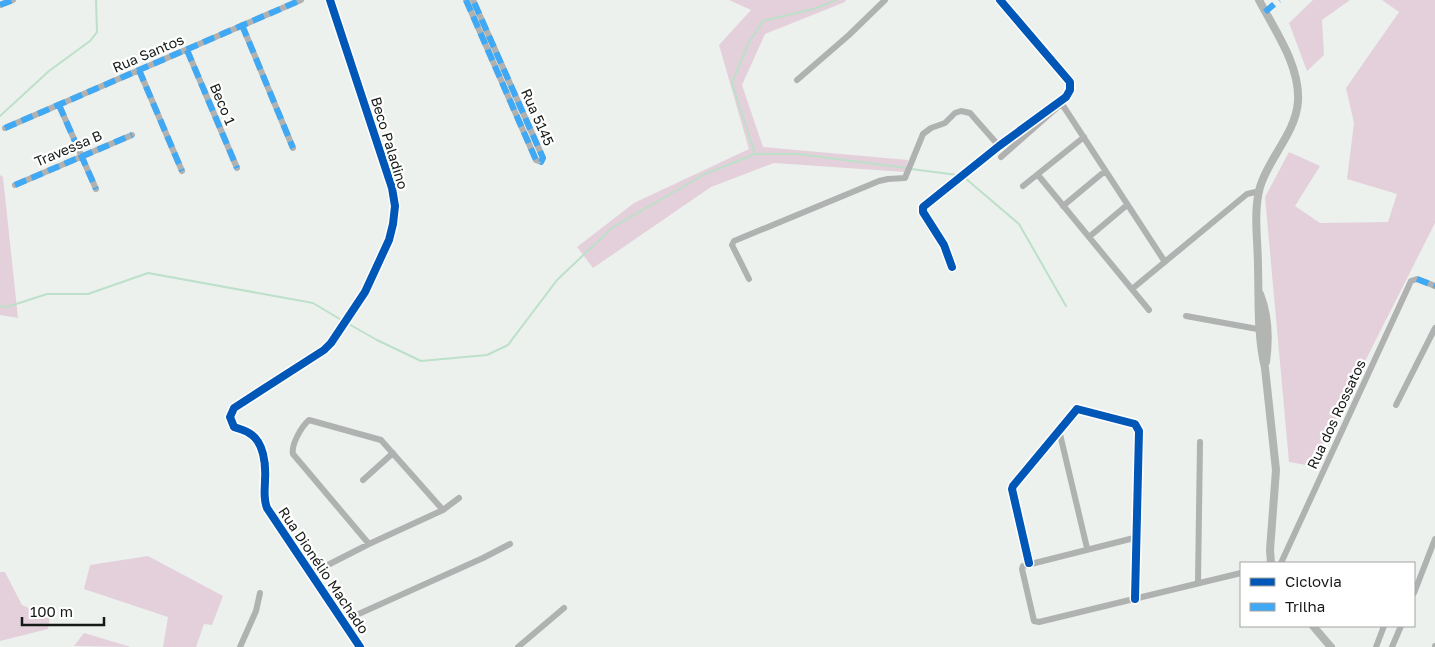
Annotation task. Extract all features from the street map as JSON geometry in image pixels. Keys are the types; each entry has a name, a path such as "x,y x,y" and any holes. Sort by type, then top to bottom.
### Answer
{"main road":[{"path":"1259,0 1290,58 1297,83 1298,102 1287,134 1270,163 1260,191 1257,209 1259,292 1264,303 1263,330 1276,470 1270,550 1271,562"},
{"path":"1314,627 1331,647"}],"street":[{"path":"0,5 13,0"},
{"name":"Rua Santos","path":"5,128 301,0"},
{"name":"Beco Paladino","path":"267,508 264,496 266,471 260,446 250,433 234,427 230,417 232,411 247,399 328,347 365,292 389,240 393,224 395,206 392,188 330,0"},
{"name":"Rua 5145","path":"466,0 480,25 543,158 541,162 536,160 503,76"},
{"name":"Rua 5145","path":"473,0 480,25"},
{"path":"797,80 849,35 885,0"},
{"path":"1000,0 1070,82 1071,86 1069,94 1061,103 1001,157"},
{"path":"242,25 293,148"},
{"name":"Beco 1","path":"187,50 237,168"},
{"path":"139,70 182,171"},
{"path":"1061,103 1165,262"},
{"path":"952,267 944,245 924,212 923,207 999,146 1061,103"},
{"path":"59,104 96,189"},
{"path":"749,279 732,245 734,241 878,181 905,178 923,134 931,128 945,123 955,113 961,111 970,113 999,146"},
{"name":"Travessa B","path":"15,185 132,135"},
{"path":"1024,186 1084,137"},
{"path":"1063,206 1105,171"},
{"path":"1038,175 1148,310"},
{"path":"1132,289 1247,194 1260,191"},
{"path":"1089,237 1127,205"},
{"name":"Rua dos Rossatos","path":"1280,562 1408,286 1411,281 1417,279 1435,286"},
{"path":"1186,316 1263,330"},
{"path":"1396,405 1435,328"},
{"path":"1029,563 1012,487 1078,409 1135,424 1138,427 1136,599"},
{"path":"369,544 293,454 293,446 307,422 311,420 381,440 443,510"},
{"path":"1059,430 1087,548"},
{"path":"1198,583 1200,442"},
{"path":"363,480 393,453"},
{"path":"312,573 443,510 459,498"},
{"name":"Rua Dionélio Machado","path":"267,508 360,647"},
{"path":"1138,537 1087,548 1023,566 1022,569 1033,619 1036,622 1240,573"},
{"path":"1415,590 1435,539"},
{"path":"343,621 510,544"},
{"path":"240,647 256,611 260,593"},
{"path":"518,647 564,608"},
{"path":"1376,647 1384,627"},
{"path":"1392,647 1401,627"}],"shaded area":[{"path":"729,0 846,0 765,34 742,85 763,147 908,160 905,172 774,163 711,187 593,268 577,247 634,203 749,149 719,45 751,10"},
{"path":"1313,0 1350,0 1322,20 1324,55 1307,71 1289,23"},
{"path":"1382,0 1435,0 1435,223 1312,466 1289,462 1265,197 1289,152 1320,166 1295,206 1320,223 1388,222 1397,194 1347,179 1354,123 1346,88 1399,12"},
{"path":"0,175 3,177 18,318 0,315"},
{"path":"148,556 223,596 212,625 204,624 196,647 163,647 168,617 84,589 90,565"},
{"path":"0,572 5,572 22,605 50,617 48,629 0,641"},
{"path":"84,633 131,647 74,646"}],"waterway":[{"path":"0,116 49,71 90,41 97,32 96,0"},
{"path":"755,154 732,83 749,42 763,21 817,8 836,0"},
{"path":"347,323 421,361 487,355 508,345 557,280 613,227 705,174 755,154 798,154 906,168"},
{"path":"911,169 958,175"},
{"path":"965,178 1019,224 1066,306"},
{"path":"0,306 7,307 47,294 88,294 148,273 313,303 343,321"}],"marked path":[{"path":"0,5 13,0"},
{"path":"5,128 301,0"},
{"path":"466,0 536,160 541,162 543,158 473,0"},
{"path":"1265,12 1279,0"},
{"path":"242,25 293,148"},
{"path":"187,50 237,168"},
{"path":"139,70 182,171"},
{"path":"59,105 96,189"},
{"path":"15,185 132,135"},
{"path":"1417,279 1435,286"}],"cycle path":[{"path":"330,0 392,188 395,206 393,224 389,240 365,292 331,343 324,350 234,408 230,417 234,427 246,431 254,437 261,447 265,467 267,508 360,647"},
{"path":"952,267 944,245 923,212 923,207 999,146 1066,97 1070,90 1070,82 1000,0"},
{"path":"1029,563 1012,489 1013,486 1077,409 1135,424 1139,431 1135,599"}]}
